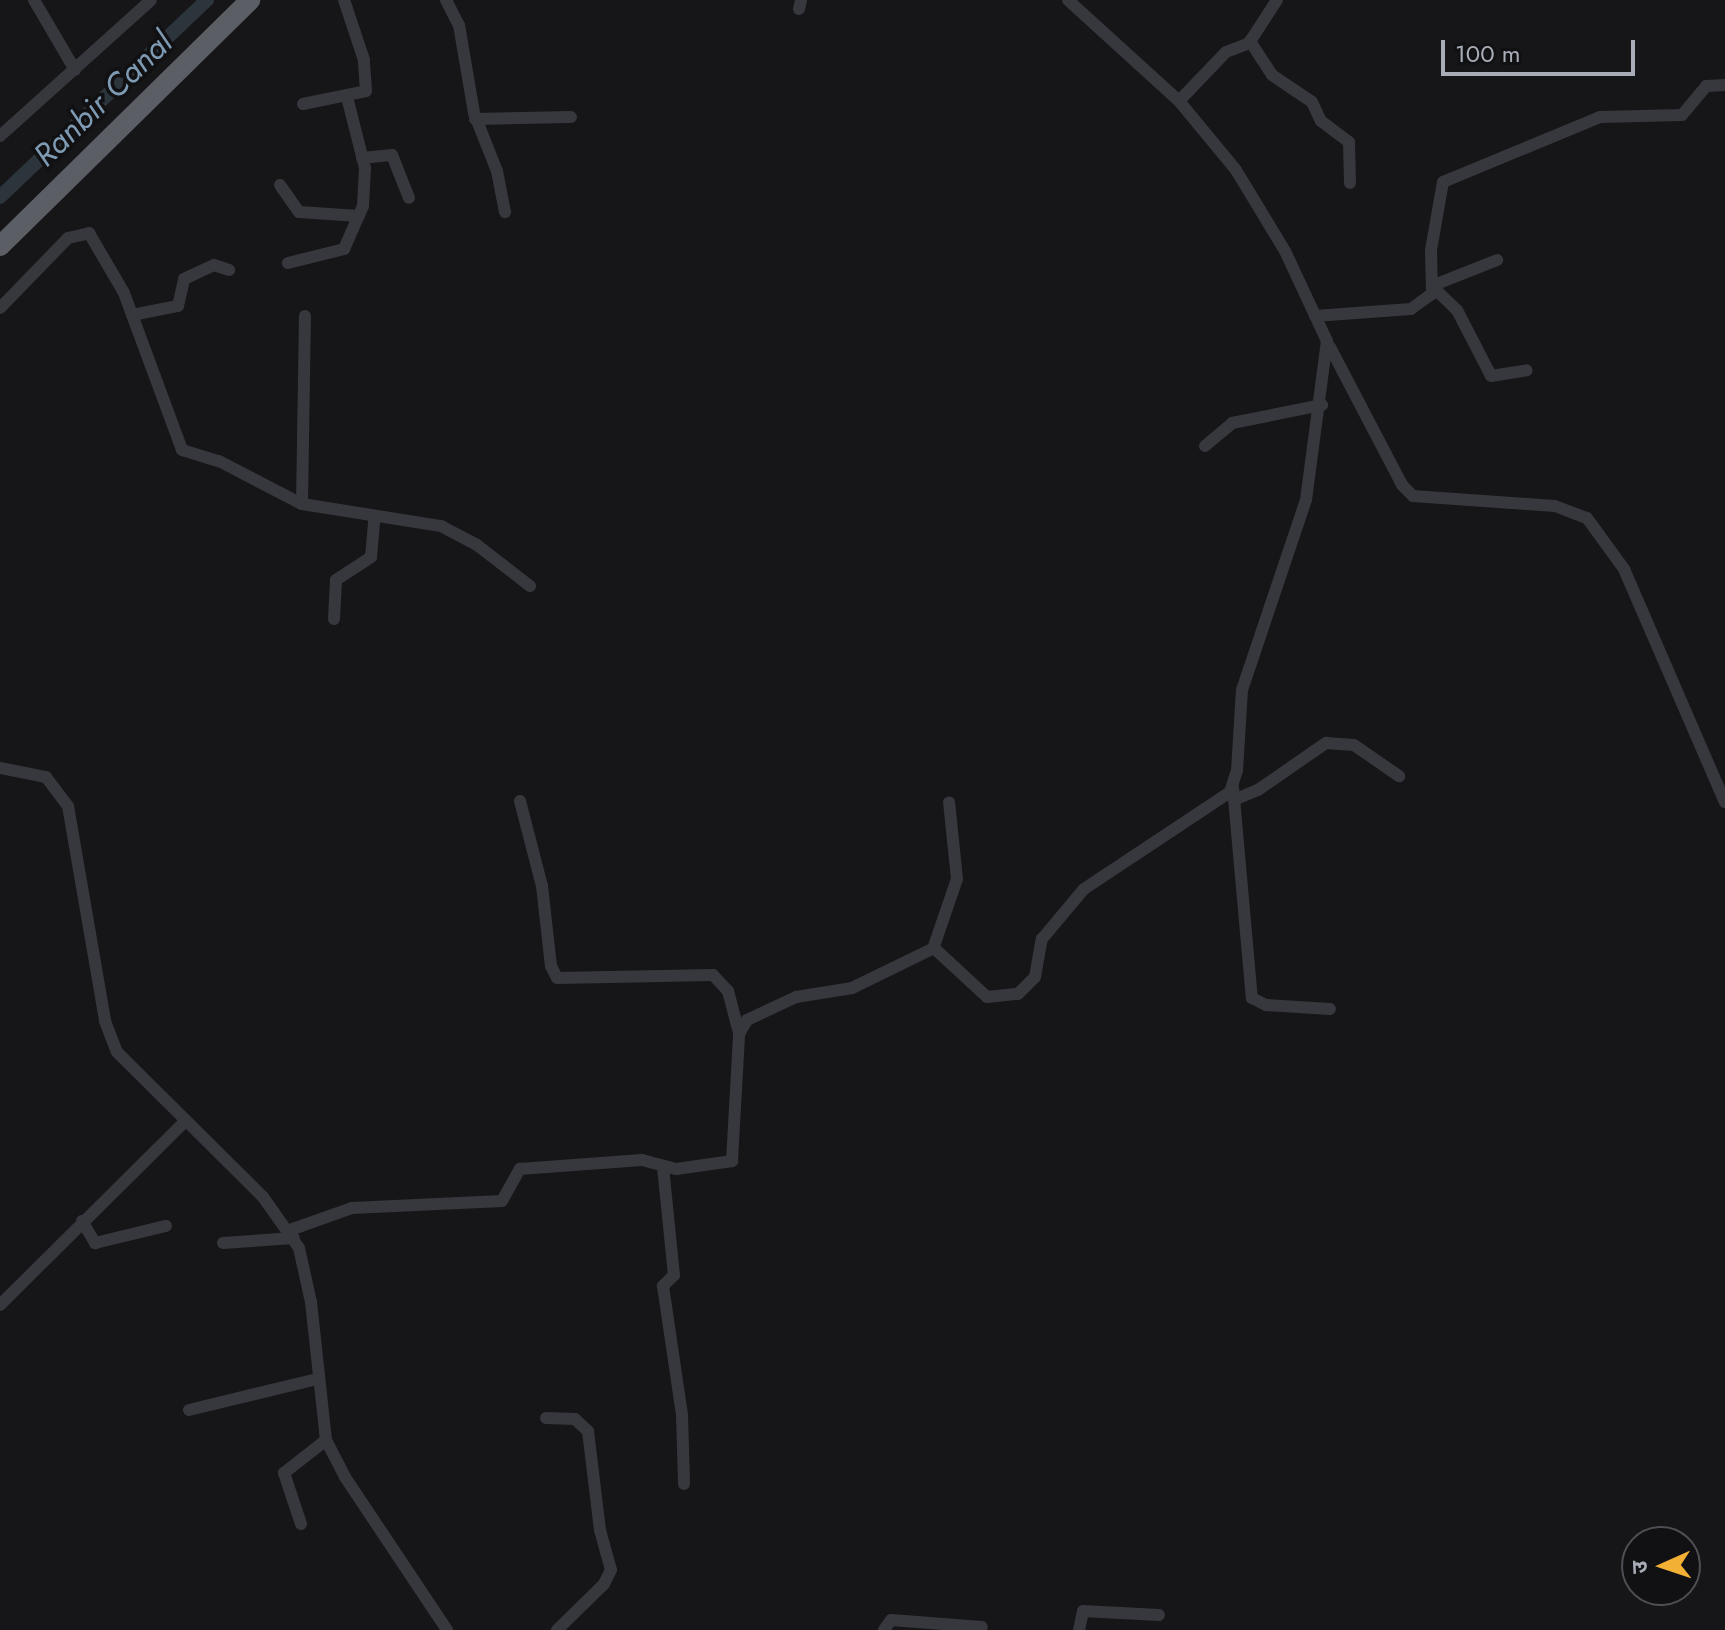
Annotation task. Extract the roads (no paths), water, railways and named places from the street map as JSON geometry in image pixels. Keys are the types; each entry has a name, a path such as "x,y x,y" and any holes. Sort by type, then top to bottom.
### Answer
{"highway":[{"path":"0,246 108,145 250,0"}],"street":[{"path":"34,0 75,70"},
{"path":"0,136 151,0"},
{"path":"303,104 365,93 367,77 344,0"},
{"path":"446,0 459,25 475,119 497,171 505,212"},
{"path":"1068,0 1179,101 1248,185 1402,485 1413,496 1555,506 1587,518 1624,569 1725,802"},
{"path":"1179,101 1226,52 1250,41 1277,0"},
{"path":"1250,41 1272,75 1315,105 1321,121 1349,142 1350,183"},
{"path":"1527,370 1491,376 1457,310 1434,286 1431,257 1443,182 1600,117 1682,115 1701,89 1725,85"},
{"path":"288,263 344,249 359,216 366,184 347,97"},
{"path":"475,119 571,117"},
{"path":"362,158 392,155 409,198"},
{"path":"280,185 299,212 359,216"},
{"path":"0,308 68,238 82,231 93,237 132,315 174,439 194,455 208,457 302,504 375,530 441,526 477,545 530,586"},
{"path":"1315,316 1411,309 1434,286 1497,260"},
{"path":"132,315 179,305 184,279 214,265 229,270"},
{"path":"302,504 305,316"},
{"path":"1327,341 1322,405 1306,500 1239,701 1234,794 1252,998 1266,1005 1330,1009"},
{"path":"1205,446 1232,423 1322,405"},
{"path":"334,619 336,580 368,561 375,530"},
{"path":"931,950 987,997 1018,994 1035,977 1042,939 1084,889 1234,794 1258,790 1326,743 1354,745 1399,776"},
{"path":"0,768 46,777 63,795 110,1036 124,1059 186,1120 292,1234 311,1302 326,1440 345,1477 447,1630"},
{"path":"223,1243 292,1234 352,1208 502,1201 520,1169 642,1160 663,1167 735,1159 739,1034 728,991 713,975 557,978 551,966 542,886 520,801"},
{"path":"739,1034 747,1020 774,1004 810,993 845,990 915,961 931,950 957,879 949,802"},
{"path":"0,1305 186,1120"},
{"path":"663,1167 674,1275 663,1283 682,1415 684,1484"},
{"path":"82,1221 97,1243 166,1226"},
{"path":"189,1410 317,1379"},
{"path":"546,1418 575,1419 588,1431 600,1530 611,1570 604,1584 557,1630"},
{"path":"301,1524 284,1473 326,1440"},
{"path":"1079,1630 1083,1611 1159,1615"},
{"path":"884,1630 891,1620 982,1627"}],"waterway":[{"name":"Ranbir Canal","path":"0,197 207,0"}]}
